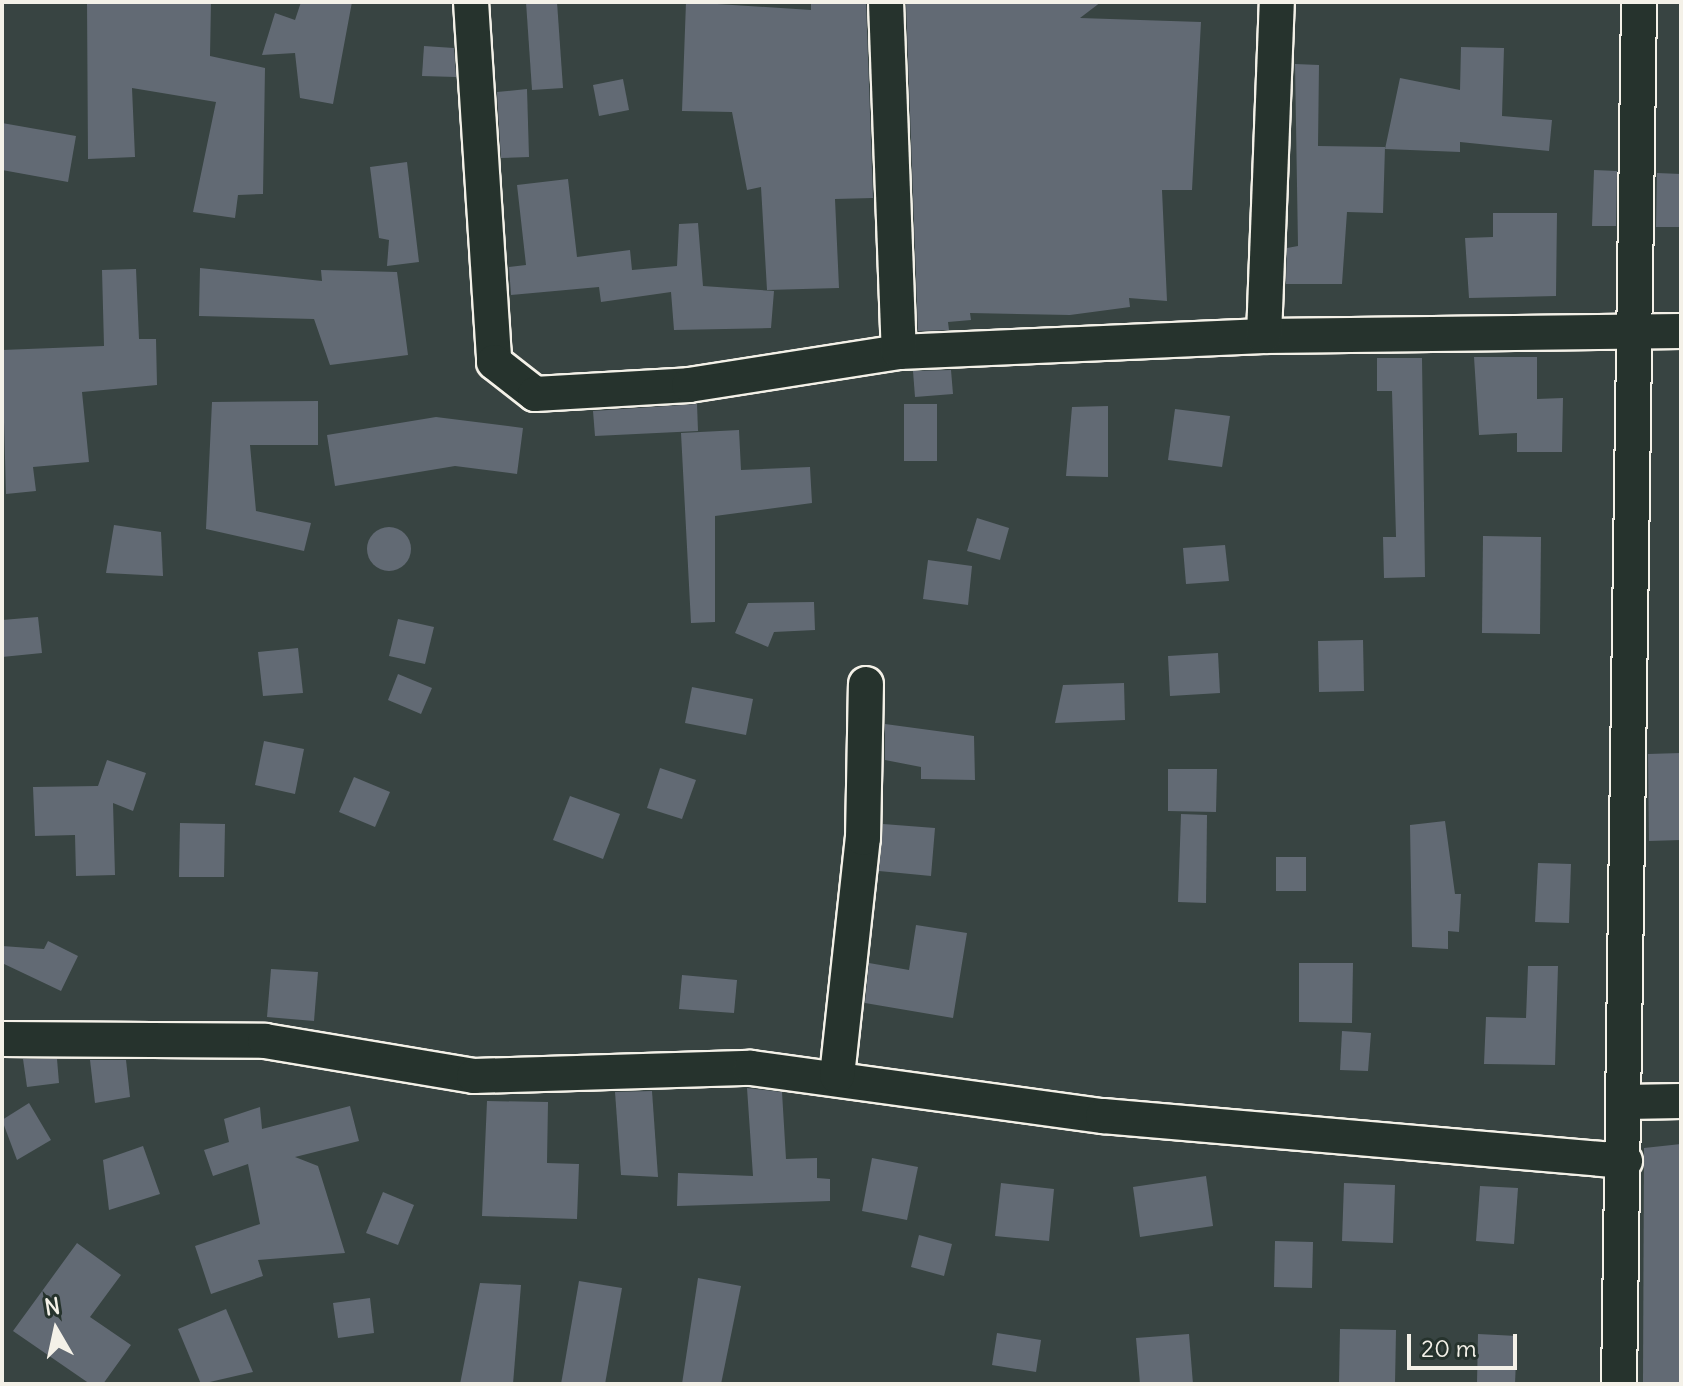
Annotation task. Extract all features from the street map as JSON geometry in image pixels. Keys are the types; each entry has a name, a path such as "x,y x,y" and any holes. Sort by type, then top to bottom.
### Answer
{"street":[{"path":"471,2 486,308 494,362 512,382 535,394 689,385 899,352 1264,336 1681,331"},
{"path":"886,2 899,352"},
{"path":"1264,336 1277,2"},
{"path":"1619,1384 1640,332 1639,2"},
{"path":"837,1076 863,838 866,684"},
{"path":"2,1039 265,1041 474,1076 681,1065 837,1076 1103,1116 1625,1161"},
{"path":"1625,1102 1681,1101"}],"building":[{"path":"87,2 211,2 210,56 265,68 263,194 238,195 235,218 193,212 216,102 132,88 135,157 88,159"},
{"path":"301,2 352,2 333,104 300,98 295,53 262,55 275,13 295,20"},
{"path":"526,2 557,2 563,88 532,90"},
{"path":"686,2 811,10 811,2 866,2 873,198 835,199 839,288 767,290 761,187 747,190 732,112 682,111"},
{"path":"906,2 1101,2 1080,18 1201,22 1192,190 1162,190 1167,301 1129,298 1130,307 1070,315 970,313 971,320 948,322 949,330 918,331"},
{"path":"424,46 454,48 456,77 422,76"},
{"path":"1461,47 1504,48 1502,116 1552,120 1549,151 1460,142 1460,152 1385,149 1400,78 1460,90"},
{"path":"1295,64 1319,65 1318,146 1385,147 1383,213 1347,212 1342,284 1286,284 1287,248 1298,246"},
{"path":"623,79 629,110 599,116 593,85"},
{"path":"527,89 529,157 501,158 497,92"},
{"path":"2,123 76,136 68,182 2,170"},
{"path":"407,162 419,262 387,266 389,240 379,238 370,167"},
{"path":"1594,170 1617,171 1616,226 1592,226"},
{"path":"1657,173 1681,174 1681,227 1656,227"},
{"path":"568,179 577,257 630,250 632,270 677,266 679,224 698,223 703,286 774,291 771,328 674,330 671,292 601,302 599,287 511,295 509,267 526,265 517,185"},
{"path":"1493,213 1557,213 1556,296 1469,298 1465,238 1493,237"},
{"path":"200,268 322,281 321,270 397,272 408,355 330,365 314,319 199,316"},
{"path":"136,269 139,339 156,339 157,385 82,392 89,462 33,467 36,491 6,494 2,350 104,346 102,270"},
{"path":"1474,357 1537,357 1537,399 1563,398 1562,452 1517,452 1517,433 1479,435"},
{"path":"1377,358 1422,358 1425,577 1384,578 1383,537 1396,537 1392,391 1377,391"},
{"path":"951,370 953,394 915,397 913,371"},
{"path":"318,401 318,445 250,445 256,511 311,523 304,551 206,529 212,402"},
{"path":"697,404 698,431 595,436 593,411"},
{"path":"904,404 937,404 937,461 904,461"},
{"path":"1108,406 1108,477 1066,476 1072,407"},
{"path":"1175,409 1230,416 1222,467 1168,460"},
{"path":"436,417 523,428 517,474 455,466 335,486 327,435"},
{"path":"739,430 741,470 810,467 812,503 715,516 715,622 691,623 681,433"},
{"path":"977,518 1009,528 1000,560 967,551"},
{"path":"114,525 161,532 163,576 106,573"},
{"path":"389,527 405,533 411,549 405,565 389,571 373,565 367,549 373,533"},
{"path":"1483,536 1541,537 1540,634 1482,633"},
{"path":"1225,545 1229,581 1186,584 1183,548"},
{"path":"928,560 972,566 968,605 923,599"},
{"path":"814,602 815,630 774,632 768,647 735,633 748,603"},
{"path":"38,617 42,653 2,657 2,620"},
{"path":"398,619 434,627 425,664 389,656"},
{"path":"1363,640 1364,691 1319,692 1318,641"},
{"path":"298,648 303,693 263,696 258,652"},
{"path":"1218,653 1220,693 1170,696 1168,656"},
{"path":"398,674 432,688 421,714 388,700"},
{"path":"1124,683 1125,720 1055,723 1063,685"},
{"path":"692,687 753,699 746,735 685,723"},
{"path":"885,724 974,736 975,780 921,779 921,767 885,760"},
{"path":"264,741 304,749 295,794 255,785"},
{"path":"1681,753 1681,840 1649,841 1648,754"},
{"path":"107,760 146,773 133,811 113,803 115,875 76,876 75,835 35,836 33,787 98,786"},
{"path":"660,768 696,780 682,819 647,808"},
{"path":"1168,769 1217,769 1216,812 1168,811"},
{"path":"354,777 390,792 375,827 339,812"},
{"path":"570,796 620,814 603,859 553,840"},
{"path":"1181,814 1207,815 1206,903 1178,902"},
{"path":"1445,821 1455,894 1461,894 1459,932 1448,931 1448,949 1412,947 1410,825"},
{"path":"180,823 225,824 224,877 179,877"},
{"path":"883,824 935,828 931,876 879,871"},
{"path":"1276,857 1306,857 1306,891 1276,891"},
{"path":"1538,863 1571,864 1569,923 1535,922"},
{"path":"916,925 967,933 953,1018 865,1003 869,963 909,970"},
{"path":"48,941 78,956 61,991 2,963 2,946 44,949"},
{"path":"1299,963 1353,963 1352,1023 1299,1022"},
{"path":"1528,966 1558,966 1555,1065 1484,1064 1486,1017 1526,1018"},
{"path":"271,969 318,972 314,1021 267,1017"},
{"path":"682,975 737,980 734,1013 679,1009"},
{"path":"1342,1031 1371,1033 1368,1071 1340,1070"},
{"path":"23,1059 57,1059 59,1083 27,1087"},
{"path":"90,1060 126,1060 130,1097 95,1103"},
{"path":"747,1088 782,1092 786,1159 817,1158 817,1178 830,1179 830,1201 677,1206 678,1173 753,1176"},
{"path":"652,1091 658,1177 621,1175 615,1092"},
{"path":"487,1101 548,1102 547,1163 579,1164 577,1219 482,1216"},
{"path":"29,1103 51,1140 17,1160 2,1120"},
{"path":"350,1106 359,1141 295,1157 318,1166 345,1253 258,1260 263,1276 211,1294 195,1246 260,1224 248,1164 213,1176 204,1150 229,1142 224,1119 260,1107 262,1129"},
{"path":"1681,1144 1681,1383 1643,1382 1644,1148"},
{"path":"143,1146 160,1194 109,1210 103,1160"},
{"path":"872,1158 918,1167 907,1220 862,1211"},
{"path":"1206,1176 1213,1226 1140,1237 1133,1187"},
{"path":"1001,1183 1054,1189 1049,1241 995,1236"},
{"path":"1344,1183 1395,1185 1393,1243 1342,1241"},
{"path":"1480,1186 1518,1188 1514,1244 1476,1241"},
{"path":"383,1192 414,1205 398,1245 366,1233"},
{"path":"919,1235 952,1244 944,1276 911,1267"},
{"path":"1275,1241 1313,1242 1312,1288 1274,1287"},
{"path":"77,1243 121,1275 90,1317 131,1345 103,1384 90,1384 13,1331"},
{"path":"698,1278 741,1286 721,1384 682,1384"},
{"path":"579,1281 622,1288 605,1384 561,1384"},
{"path":"480,1283 521,1285 513,1384 460,1384"},
{"path":"370,1298 374,1333 338,1338 333,1303"},
{"path":"226,1309 253,1372 201,1384 178,1329"},
{"path":"1340,1329 1396,1330 1395,1384 1339,1384"},
{"path":"997,1333 1041,1340 1036,1372 992,1365"},
{"path":"1189,1334 1193,1384 1140,1384 1136,1338"},
{"path":"1478,1334 1517,1336 1515,1384 1477,1383"}]}
